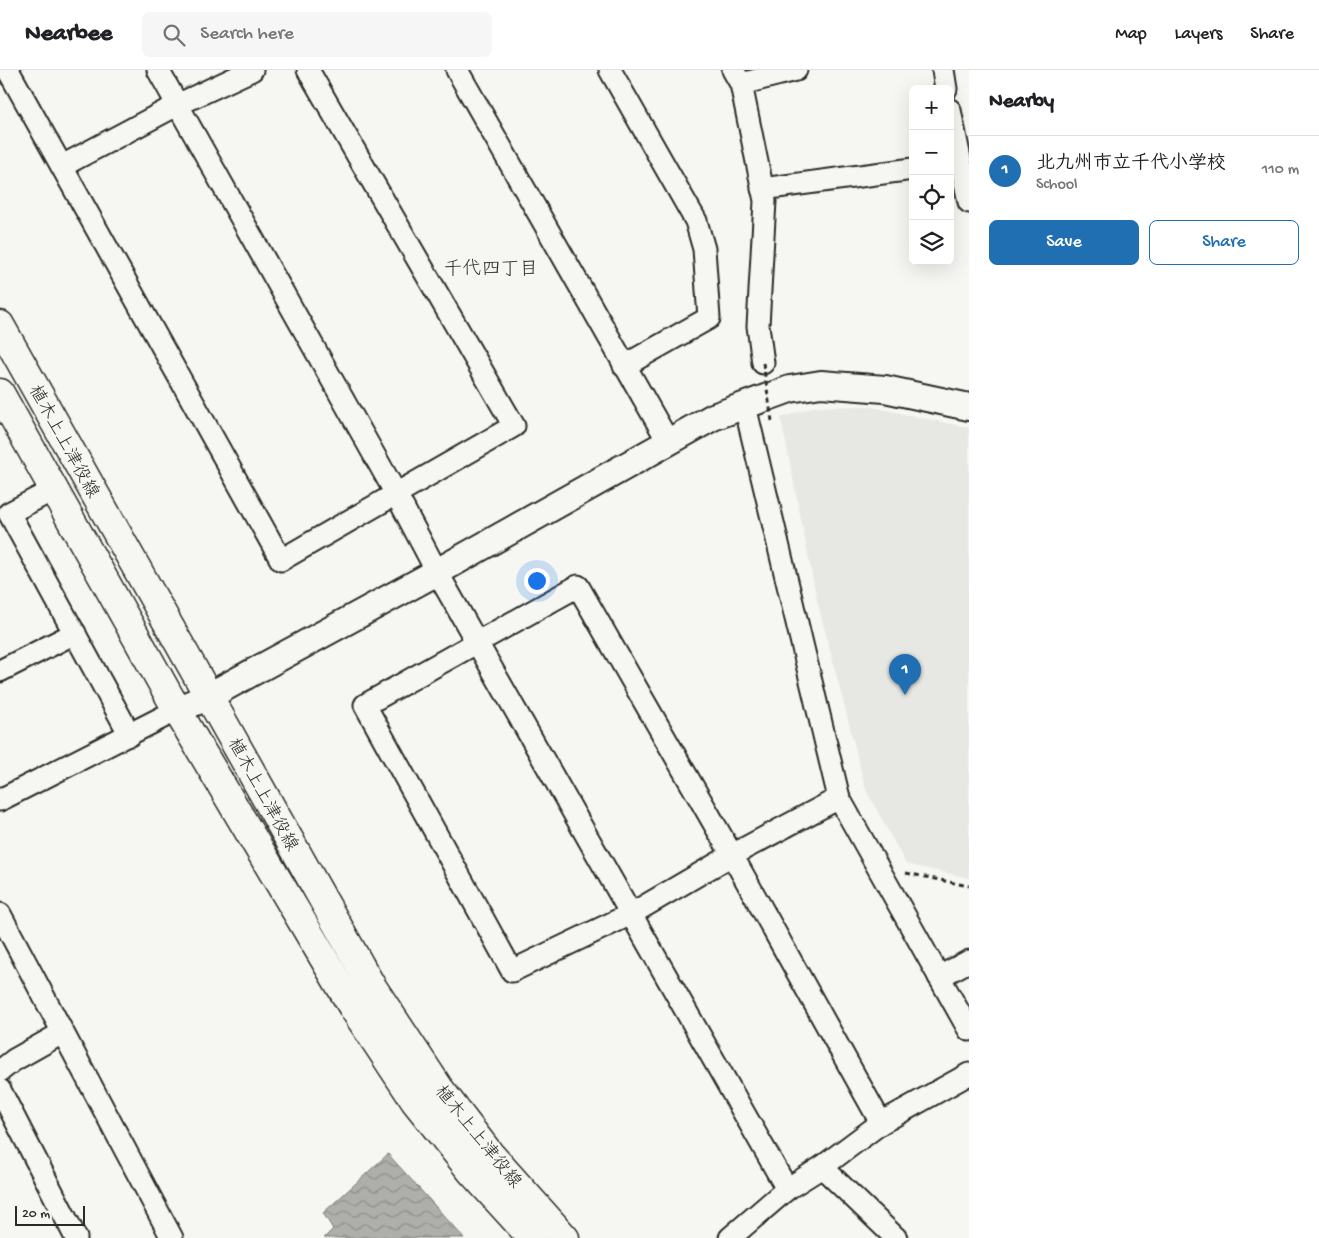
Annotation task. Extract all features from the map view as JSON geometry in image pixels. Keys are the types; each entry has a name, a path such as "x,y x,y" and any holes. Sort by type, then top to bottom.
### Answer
{"main road":[{"name":"植木上上津役線","path":"0,325 376,993 439,1088 483,1146 565,1238"},
{"name":"植木上上津役線","path":"0,393 177,710 352,1006 415,1101 471,1171 532,1238"}],"street":[{"path":"8,70 281,560 395,492 514,426 308,70"},
{"path":"158,70 395,492 477,644 787,1189"},
{"path":"62,166 176,105 252,70"},
{"path":"457,70 669,443"},
{"path":"610,70 696,221 704,249 709,318 624,366"},
{"path":"763,363 758,326 764,201 737,77 796,70"},
{"path":"943,70 945,85"},
{"path":"954,130 969,202"},
{"path":"762,189 909,170"},
{"path":"0,800 177,710 209,696 437,572 713,418 790,389 822,384 885,389 969,407"},
{"path":"745,406 839,798 969,1030"},
{"path":"53,490 10,513 130,735"},
{"path":"839,798 732,855 631,914 512,971 365,705 578,586 732,855 880,1123"},
{"path":"0,671 75,633"},
{"path":"0,914 172,1238"},
{"path":"939,977 969,961"},
{"path":"0,1071 14,1060 62,1033"},
{"path":"730,1238 787,1189 822,1168 880,1123 969,1074"},
{"path":"0,1090 76,1238"},
{"path":"822,1168 896,1238"}],"path":[{"path":"763,363 774,431"},
{"path":"901,872 969,886"}],"shaded area":[{"path":"867,406 969,428 969,878 906,864 866,790 817,600 781,418 813,407"}],"water":[{"path":"388,1154 464,1238 324,1238 333,1229 323,1213"}],"place":[{"name":"北九州市立千代小学校","path":"905,695"}],"district":[{"name":"千代四丁目","path":"491,267"}]}
